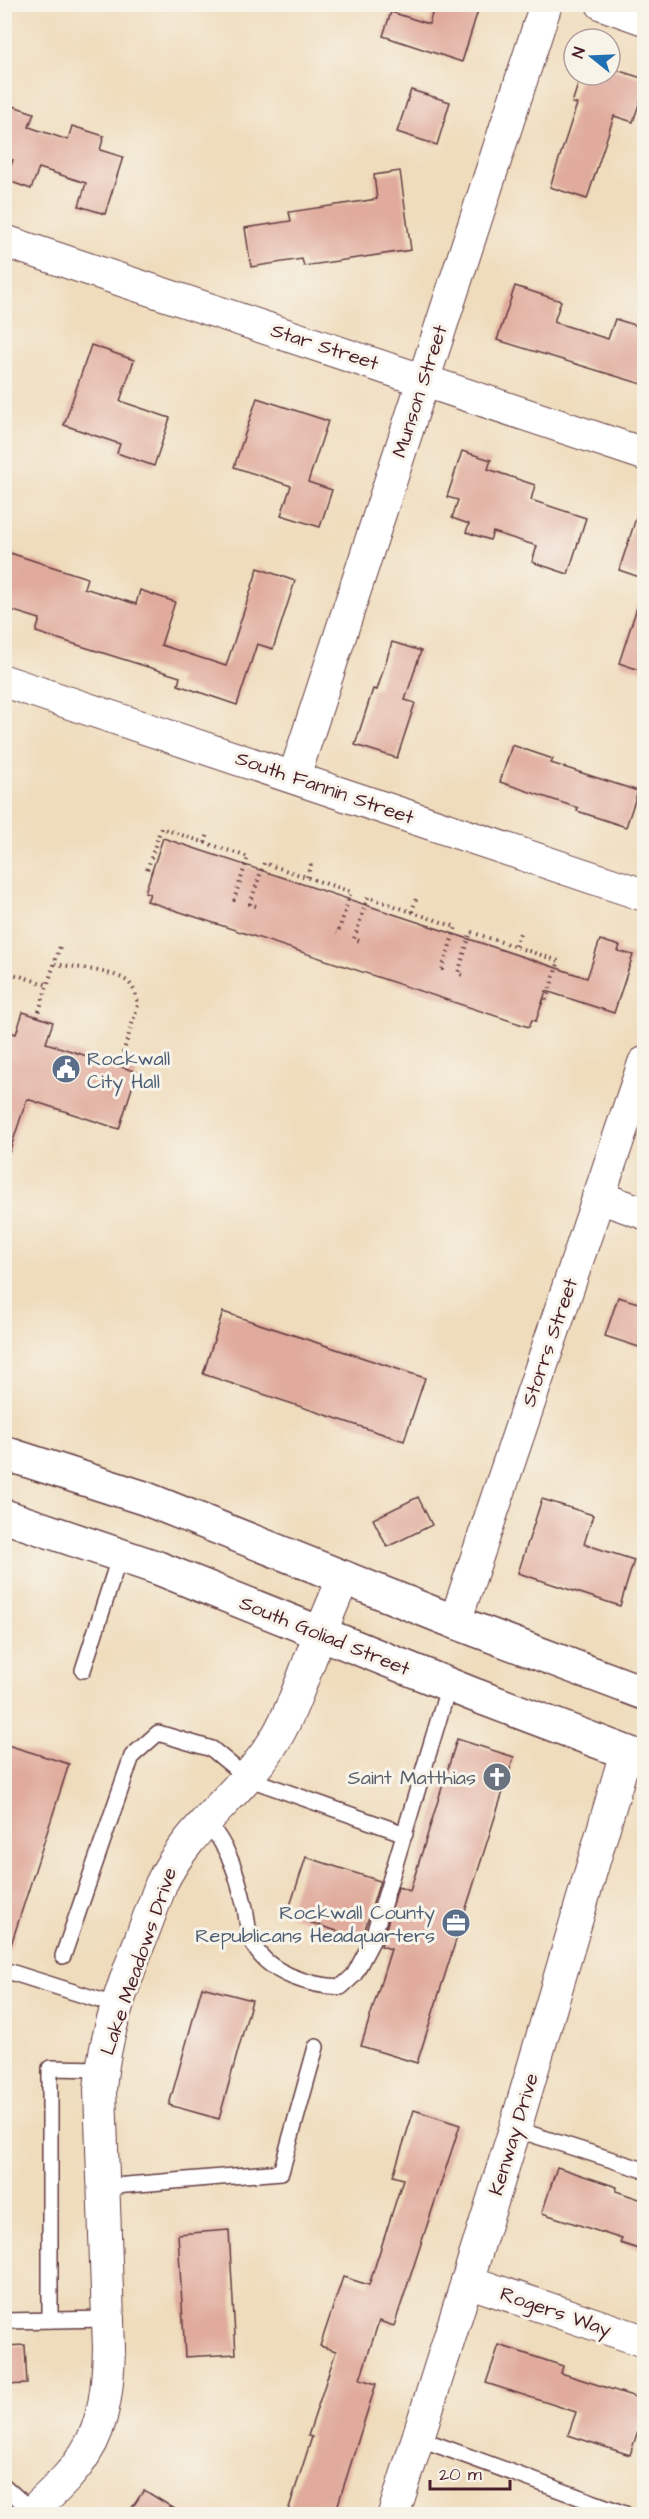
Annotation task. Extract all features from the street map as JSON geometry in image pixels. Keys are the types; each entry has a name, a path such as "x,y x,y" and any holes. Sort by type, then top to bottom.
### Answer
{"main road":[{"path":"4,1453 144,1498 455,1622 645,1693"},
{"name":"South Goliad Street","path":"4,1516 227,1594 449,1685 635,1755"}],"street":[{"name":"Munson Street","path":"294,777 546,4"},
{"path":"602,4 645,19"},
{"name":"Star Street","path":"4,241 645,454"},
{"name":"South Fannin Street","path":"4,681 645,895"},
{"name":"Storrs Street","path":"455,1622 645,1063"},
{"path":"598,1197 645,1213"},
{"name":"Lake Meadows Drive","path":"32,2513 87,2451 96,2432 107,2386 108,2319 99,2090 101,2069 118,2006 161,1884 180,1850 247,1778 271,1746 295,1698 344,1577"},
{"name":"Kenway Drive","path":"394,2514 466,2281 635,1755"},
{"name":"Rogers Way","path":"466,2281 645,2341"}],"lane":[{"path":"83,1670 120,1555"},
{"path":"206,1820 222,1840 235,1868 253,1944 274,1968 301,1981 341,1987 354,1975 372,1941 449,1685"},
{"path":"63,1956 132,1756 158,1733 212,1749 247,1778 405,1833"},
{"path":"4,1970 118,2006"},
{"path":"103,2187 281,2172 316,2047"},
{"path":"50,2320 50,2068 101,2069"},
{"path":"515,2129 645,2170"},
{"path":"4,2321 108,2319"},
{"path":"418,2439 625,2514"},
{"path":"4,2486 32,2513"}],"path":[{"path":"152,872 147,870 161,828 248,857 234,900 232,899"},
{"path":"205,843 208,834"},
{"path":"307,877 312,861"},
{"path":"256,906 250,904 264,863 307,877 351,892 338,933 336,933"},
{"path":"359,941 354,939 368,897 456,927 442,969 439,968"},
{"path":"412,912 416,898"},
{"path":"462,975 458,973 471,932 515,946 559,961 545,1003 542,1002"},
{"path":"515,946 520,933"},
{"path":"37,1017 61,943"},
{"path":"55,964 119,977 130,983 138,1005 119,1066"},
{"path":"4,971 47,987"}],"building":[{"path":"435,4 480,4 462,62 383,36 391,12 429,24"},
{"path":"622,72 645,79 645,86 633,122 614,116 587,199 550,187 577,104 572,103 577,87 622,87"},
{"path":"411,90 450,102 437,145 397,132"},
{"path":"4,103 34,113 29,127 68,140 72,126 104,136 100,150 123,157 105,214 79,206 86,183 39,168 31,189 6,180 13,160 4,157"},
{"path":"400,171 411,250 304,266 302,259 251,267 245,228 291,221 289,212 377,199 374,175"},
{"path":"515,286 561,301 554,322 608,339 615,319 645,328 645,385 497,340"},
{"path":"91,345 134,360 120,401 170,418 154,466 117,453 120,444 64,425"},
{"path":"257,398 328,421 308,482 332,490 320,527 281,515 291,486 234,467"},
{"path":"462,451 491,460 488,469 535,485 531,500 586,518 568,574 532,562 537,546 493,532 490,540 466,532 469,524 452,518 458,500 447,497"},
{"path":"640,506 645,507 645,579 619,570"},
{"path":"4,551 87,578 84,588 136,604 140,590 175,602 161,645 226,666 258,568 295,581 273,649 257,644 237,705 178,685 180,677 36,632 40,619 4,608"},
{"path":"640,598 645,599 645,672 619,663"},
{"path":"392,642 421,651 405,700 415,703 397,758 355,745 373,689 377,690"},
{"path":"512,745 553,759 551,763 638,791 626,827 500,782"},
{"path":"163,838 587,978 600,940 620,946 618,951 633,955 614,1013 546,991 536,1021 532,1020 529,1027 147,901 150,894 145,892"},
{"name":"Rockwall City Hall","path":"23,1012 53,1022 46,1043 137,1072 119,1129 27,1099 9,1153 4,1153 4,1030 16,1034"},
{"path":"618,1297 645,1305 645,1349 605,1336"},
{"path":"223,1312 425,1378 404,1441 203,1374"},
{"path":"418,1497 432,1525 387,1547 373,1519"},
{"path":"542,1499 593,1515 584,1544 634,1560 620,1606 518,1573"},
{"path":"457,1739 514,1757 417,2063 361,2046 391,1949 381,1946 398,1887 410,1891"},
{"path":"4,1744 69,1764 9,1951 4,1950"},
{"path":"306,1857 380,1881 362,1939 287,1915"},
{"path":"202,1987 252,2000 219,2119 169,2105"},
{"path":"414,2110 460,2125 394,2326 379,2321 360,2379 376,2384 335,2514 287,2514 312,2437 308,2436 336,2351 320,2346 343,2277 369,2285 403,2179 393,2176"},
{"path":"557,2167 617,2187 616,2191 645,2201 645,2251 620,2243 622,2239 542,2213"},
{"path":"229,2230 236,2354 185,2357 178,2234"},
{"path":"25,2345 27,2384 4,2385 4,2346"},
{"path":"499,2345 563,2366 561,2373 645,2400 645,2409 630,2455 568,2435 576,2412 486,2383"},
{"path":"144,2490 183,2514 128,2514"}],"place":[{"name":"Rockwall City Hall","path":"66,1069"},
{"name":"Saint Matthias","path":"497,1777"},
{"name":"Rockwall County Republicans Headquarters","path":"456,1923"}]}
